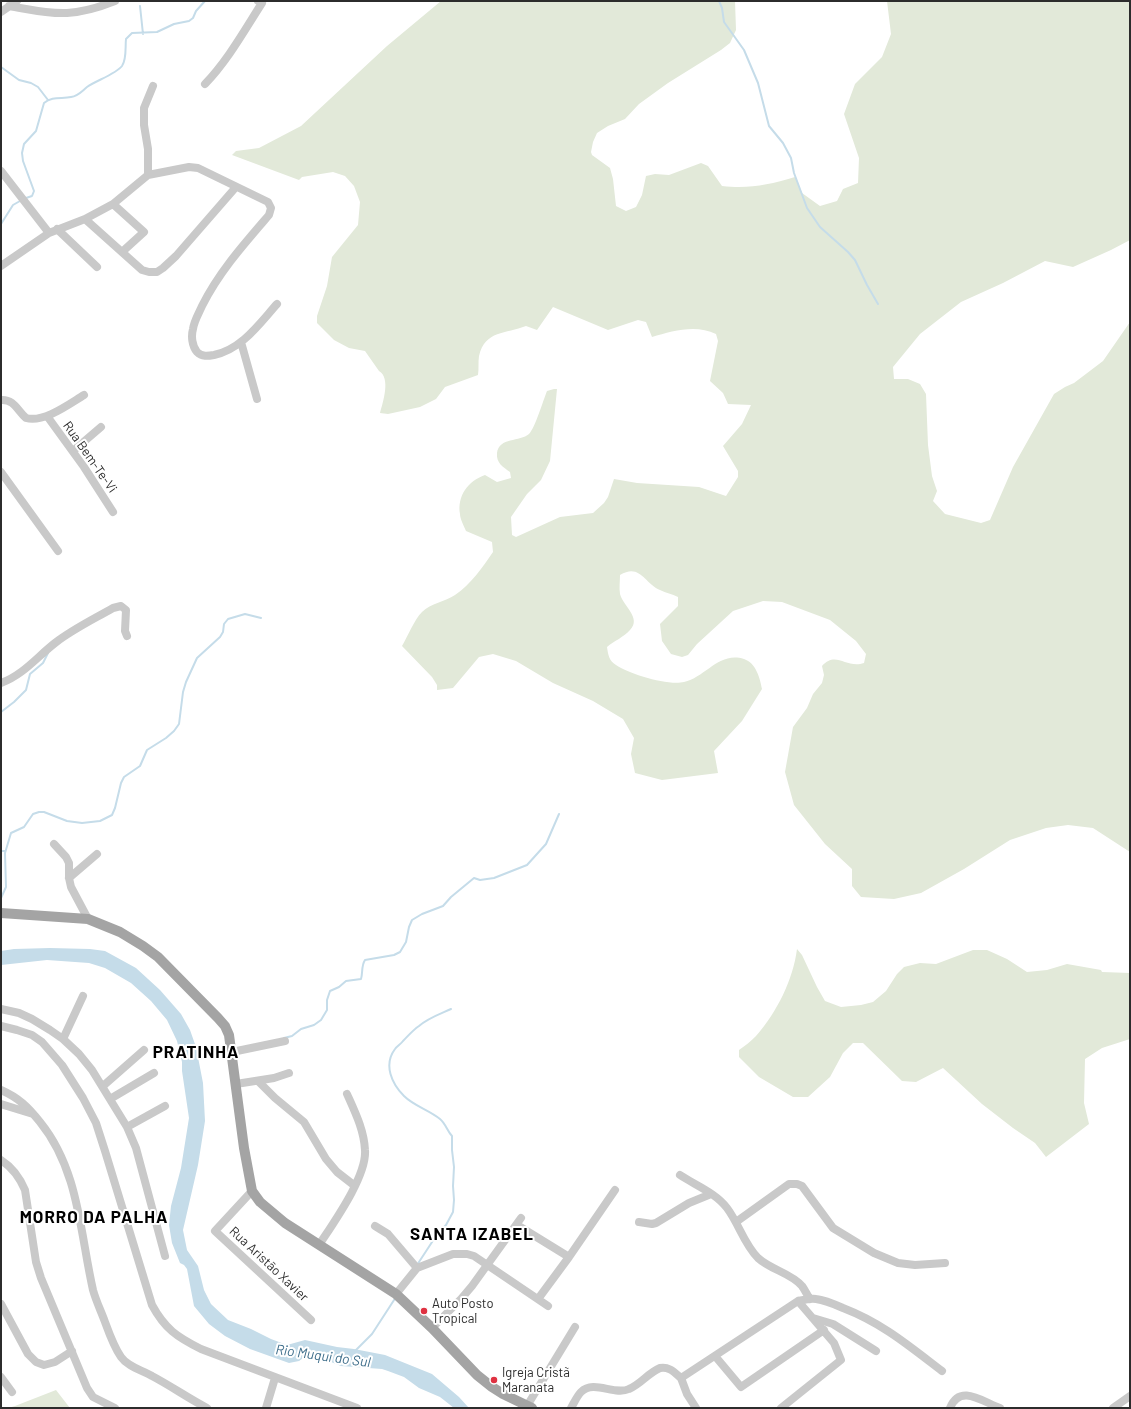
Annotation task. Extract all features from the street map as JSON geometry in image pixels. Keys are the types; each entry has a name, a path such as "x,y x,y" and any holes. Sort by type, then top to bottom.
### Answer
{"main road":[{"path":"1,913 88,919 120,932 158,957 224,1026 229,1035 244,1148 252,1191 260,1202 319,1245 396,1294 432,1328 477,1375 492,1387 529,1407"}],"street":[{"path":"1,12 17,1"},
{"path":"9,6 37,11 68,13 95,8 115,1"},
{"path":"205,84 213,76 241,38 261,2"},
{"path":"148,175 148,149 144,125 144,108 153,86"},
{"path":"1,266 53,231 85,219 113,204 148,175 189,167 198,168 268,202 271,212 221,274 209,294 193,329 192,338 194,346 202,355 210,356 232,349 241,342 277,304"},
{"path":"1,171 53,231 96,267"},
{"path":"85,219 142,270 157,272 176,256 236,187"},
{"path":"113,204 144,232 122,252"},
{"path":"241,342 256,399"},
{"path":"1,400 11,402 26,418 35,419 47,416 84,395"},
{"name":"Rua Bem-Te-Vi","path":"47,416 73,451 113,512"},
{"path":"73,451 101,427"},
{"path":"1,472 58,551"},
{"path":"1,683 19,674 63,637 113,608 121,606 126,610 125,631 127,636"},
{"path":"54,844 66,857 69,863 69,878 71,887 88,919"},
{"path":"69,878 97,854"},
{"path":"63,1039 84,996"},
{"path":"1,1009 19,1014 39,1023 63,1039 80,1054 103,1086 127,1127 136,1148 165,1256"},
{"path":"32,1035 39,1023"},
{"path":"1,1026 32,1035 42,1042 62,1065 83,1098 96,1123 152,1305 158,1317 165,1326 186,1341 201,1349 357,1408"},
{"path":"232,1052 285,1041"},
{"path":"103,1086 144,1050"},
{"path":"110,1099 154,1073"},
{"path":"236,1084 258,1081 289,1073"},
{"path":"258,1081 275,1098 304,1122 326,1159 337,1172 355,1186"},
{"path":"1,1090 14,1095 19,1099 34,1114 57,1145 68,1172 78,1207 85,1252 94,1292 112,1339 121,1357 126,1363 152,1376 207,1408"},
{"path":"319,1245 355,1186 364,1164 365,1147 359,1123 348,1094"},
{"path":"1,1104 34,1114"},
{"path":"127,1127 165,1106"},
{"path":"1,1160 7,1164 21,1180 25,1190 36,1262 41,1278 87,1388 93,1397 115,1408"},
{"path":"680,1175 724,1204 750,1248 758,1257 767,1265 797,1281 803,1286 810,1299"},
{"path":"736,1222 790,1184 797,1184 802,1186 834,1228 874,1253 898,1263 915,1265 945,1264"},
{"path":"538,1299 615,1190"},
{"name":"Rua Aristão Xavier","path":"252,1191 215,1231 311,1320"},
{"path":"639,1222 652,1224 656,1223 689,1203 711,1194"},
{"path":"432,1328 461,1299 488,1266 521,1218"},
{"path":"517,1225 569,1257"},
{"path":"375,1226 388,1234 417,1268"},
{"path":"396,1294 417,1268 453,1254 461,1253 474,1256 548,1306"},
{"path":"681,1378 798,1301 810,1299 828,1302 856,1313 878,1324 942,1371"},
{"path":"781,1408 841,1360 834,1343 798,1301"},
{"path":"1,1304 28,1354 36,1362 44,1364 55,1362 72,1351"},
{"path":"813,1318 833,1324 876,1352"},
{"path":"529,1407 575,1327"},
{"path":"715,1356 741,1387 824,1330"},
{"path":"571,1408 583,1390 592,1387 618,1391 628,1390 660,1368 664,1367 669,1368 681,1378 687,1394 696,1408"},
{"path":"1,1377 12,1392"},
{"path":"266,1408 275,1378"},
{"path":"950,1408 955,1399 965,1395 970,1395 1000,1408"},
{"path":"1113,1408 1130,1396"}],"green space":[{"path":"441,1 735,1 736,30 730,43 668,83 639,104 625,119 608,126 597,133 593,142 591,152 592,155 610,168 613,179 616,206 626,211 636,207 642,195 646,176 655,174 669,175 701,163 708,166 722,186 758,186 795,177 802,193 820,206 837,201 843,189 858,183 859,158 844,114 855,84 882,57 891,34 887,1 1130,1 1130,240 1073,267 1045,261 1003,283 961,302 920,334 893,367 894,379 908,379 920,384 926,394 928,445 932,476 937,491 933,501 945,514 981,523 990,520 1013,467 1054,394 1074,383 1103,361 1130,322 1130,852 1093,828 1068,825 1046,828 1010,840 964,869 921,893 894,899 861,897 852,886 852,869 825,844 794,805 785,772 793,727 807,708 813,694 822,683 824,675 822,666 832,660 852,664 864,663 866,654 856,641 830,620 782,602 763,601 733,611 697,644 688,655 682,657 671,654 662,641 660,624 678,606 678,597 662,591 655,587 642,575 632,571 620,575 620,594 631,612 634,621 633,626 628,632 607,647 609,657 614,663 639,675 659,681 677,683 692,679 720,661 735,657 748,661 757,671 762,689 742,721 714,751 718,773 662,780 635,773 631,754 634,738 623,719 593,701 553,683 516,661 493,654 479,657 453,688 437,690 437,685 432,677 402,646 419,615 426,609 461,591 476,575 493,552 492,542 466,531 460,516 460,501 462,495 469,485 485,475 497,482 511,478 510,472 500,464 498,459 497,453 499,448 506,442 529,434 547,391 557,389 550,461 541,480 527,494 511,517 512,535 516,537 560,517 593,513 608,497 614,479 637,483 699,487 726,496 738,477 738,471 723,446 742,424 751,405 728,404 723,393 710,381 718,341 716,334 700,329 692,329 652,337 646,322 638,320 608,330 553,307 537,330 526,326 497,334 486,341 479,356 478,375 445,387 436,399 420,407 388,414 380,413 385,390 385,379 383,374 379,371 365,351 349,348 334,340 317,323 317,316 327,286 332,257 358,225 360,202 354,186 345,176 333,172 302,177 299,180 232,155 236,151 259,148 301,126 387,46"},
{"path":"797,949 802,955 825,1001 841,1007 873,1002 886,991 897,974 904,967 920,963 936,964 973,950 987,950 1007,959 1027,972 1047,970 1067,964 1101,970 1102,972 1130,973 1130,1039 1102,1048 1085,1059 1084,1103 1089,1124 1046,1157 1035,1143 982,1104 943,1068 916,1082 902,1081 863,1043 853,1043 843,1053 830,1077 808,1097 793,1097 759,1077 739,1057 739,1050 756,1036 771,1017 788,984"},
{"path":"56,1390 70,1408 8,1408 15,1406"}],"water":[{"name":"Rio Muqui do Sul","path":"50,948 105,951 136,968 160,990 181,1014 190,1030 196,1047 203,1083 205,1121 198,1165 183,1230 187,1250 198,1266 204,1290 211,1304 228,1320 287,1345 305,1340 385,1355 432,1374 459,1397 469,1408 454,1408 440,1397 419,1388 404,1377 382,1369 341,1366 326,1360 318,1361 306,1356 299,1361 289,1363 250,1349 225,1336 209,1324 194,1306 187,1269 180,1263 172,1243 169,1225 171,1206 181,1168 189,1118 182,1062 177,1041 167,1020 151,1001 131,983 105,968 89,963 47,960 1,965 1,951 14,949"}],"waterway":[{"path":"26,198 32,196 34,191 23,161 22,153 24,144 36,131 44,103 54,99 76,96 87,87 119,69 125,60 126,39 132,33 157,32 174,24 189,21 193,18 196,11 205,1"},
{"path":"719,1 722,8 724,22 744,50 758,83 769,126 783,143 791,158 794,173 807,208 820,227 855,260 878,304"},
{"path":"140,6 143,34"},
{"path":"1,67 19,80 31,83 38,87 48,100"},
{"path":"1,224 13,205 20,201"},
{"path":"1,898 6,887 5,853 11,833 24,827 33,814 39,812 44,812 67,821 82,823 100,821 112,815 124,777 140,766 147,750 166,738 179,724 183,692 197,658 220,637 223,632 224,624 228,619 245,614 261,618"},
{"path":"1,712 26,690 30,674 43,663 48,653"},
{"path":"284,1038 292,1036 301,1029 314,1025 321,1020 327,1010 327,1000 330,991 339,987 346,981 361,979 365,960 394,955 400,952 406,942 412,920 422,914 443,906 451,897 474,878 480,880 494,878 527,865 546,844 559,814"},
{"path":"417,1265 436,1236 446,1225 453,1212 454,1167 452,1136 440,1119 412,1103 404,1096 396,1086 390,1074 389,1068 391,1055 415,1029 430,1018 451,1009"},
{"path":"196,1055 227,1050"},
{"name":"Rio Muqui do Sul","path":"355,1351 372,1334 396,1297"}],"place":[{"name":"Auto Posto Tropical","path":"424,1311"},
{"name":"Igreja Cristã Maranata","path":"494,1380"}],"district":[{"name":"PRATINHA","path":"196,1052"},
{"name":"MORRO DA PALHA","path":"94,1217"},
{"name":"SANTA IZABEL","path":"472,1234"}]}
